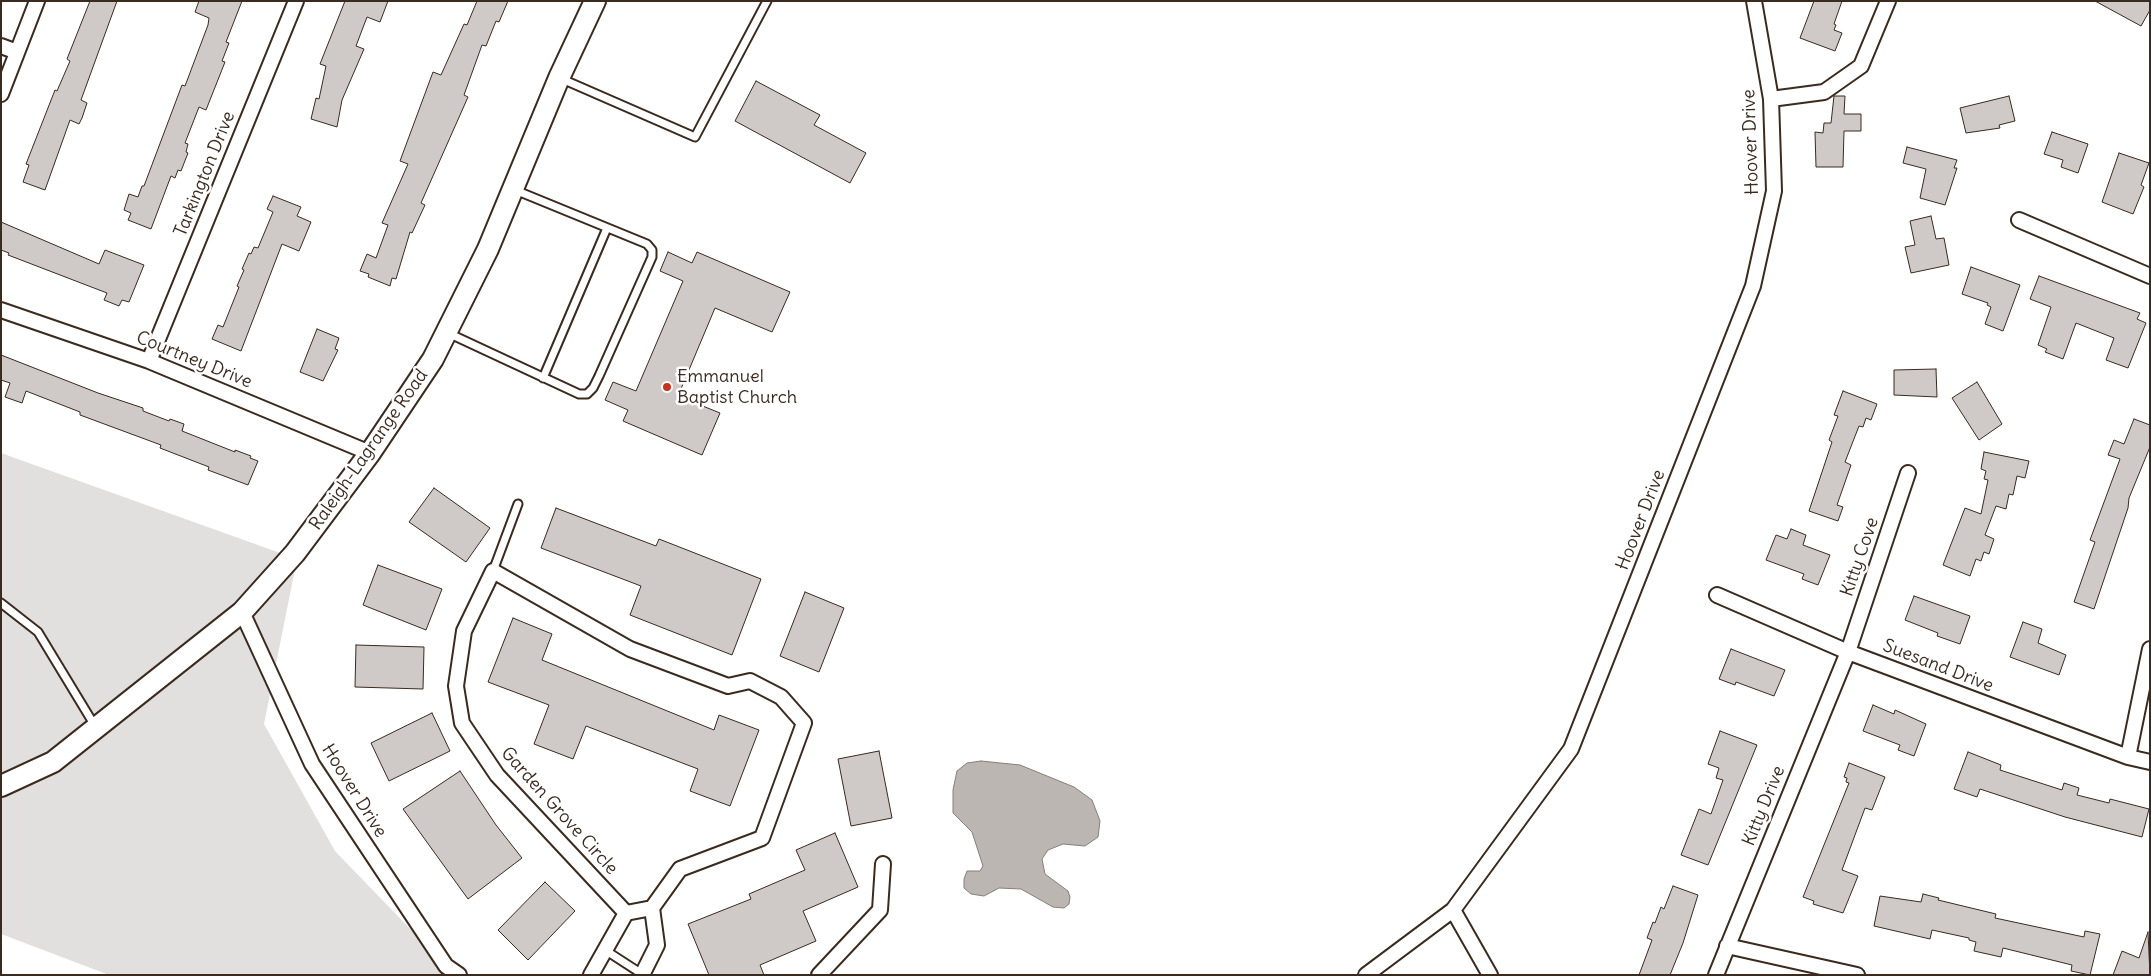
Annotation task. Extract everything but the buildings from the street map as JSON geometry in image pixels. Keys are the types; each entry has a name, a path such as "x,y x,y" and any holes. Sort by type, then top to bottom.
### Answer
{"main road":[{"name":"Raleigh-Lagrange Road","path":"1,786 53,762 96,728 242,612 295,553 370,453 433,359 488,249 559,78 595,1"}],"street":[{"path":"1,94 37,1"},
{"name":"Tarkington Drive","path":"149,361 296,1"},
{"name":"Hoover Drive","path":"1366,975 1453,910 1571,749 1753,286 1774,192 1771,99 1754,1"},
{"path":"1771,99 1824,92 1862,66 1888,1"},
{"path":"1,46 17,52"},
{"path":"2019,220 2150,276"},
{"name":"Courtney Drive","path":"1,310 149,361 370,453"},
{"name":"Kitty Cove","path":"1848,652 1908,473"},
{"path":"493,571 630,649 728,686 750,681 781,697 804,723 762,838 680,869 652,908 657,945 642,975"},
{"name":"Garden Grove Circle","path":"493,571 464,631 456,686 462,723 497,776 626,912"},
{"name":"Suesand Drive","path":"1717,594 1848,652 2128,757 2150,762"},
{"name":"Hoover Drive","path":"242,612 312,764 446,966 459,975"},
{"path":"2128,757 2150,649"},
{"name":"Kitty Drive","path":"1716,975 1848,652"},
{"path":"819,975 880,910 883,864"},
{"path":"591,975 626,912 652,908"},
{"path":"1453,910 1490,975"},
{"path":"1727,946 1856,975"}],"lane":[{"path":"559,78 695,137 767,1"},
{"path":"446,333 579,394 586,394 593,388 652,257 652,250 647,244 512,189"},
{"path":"543,378 607,228"},
{"path":"493,571 518,504"},
{"path":"1,603 38,632 96,728"},
{"path":"605,950 642,975"}],"shaded area":[{"path":"1,453 297,559 264,724 335,851 446,966 452,975 109,975 1,934"},
{"path":"981,761 1020,765 1074,787 1092,800 1100,821 1098,837 1085,846 1063,844 1048,850 1042,859 1045,874 1068,891 1070,897 1069,904 1064,908 1053,907 1021,889 999,888 984,896 971,894 964,888 964,879 967,871 980,871 983,866 972,832 953,813 953,790 957,771 967,763"}],"place":[{"name":"Emmanuel Baptist Church","path":"667,387"}]}
